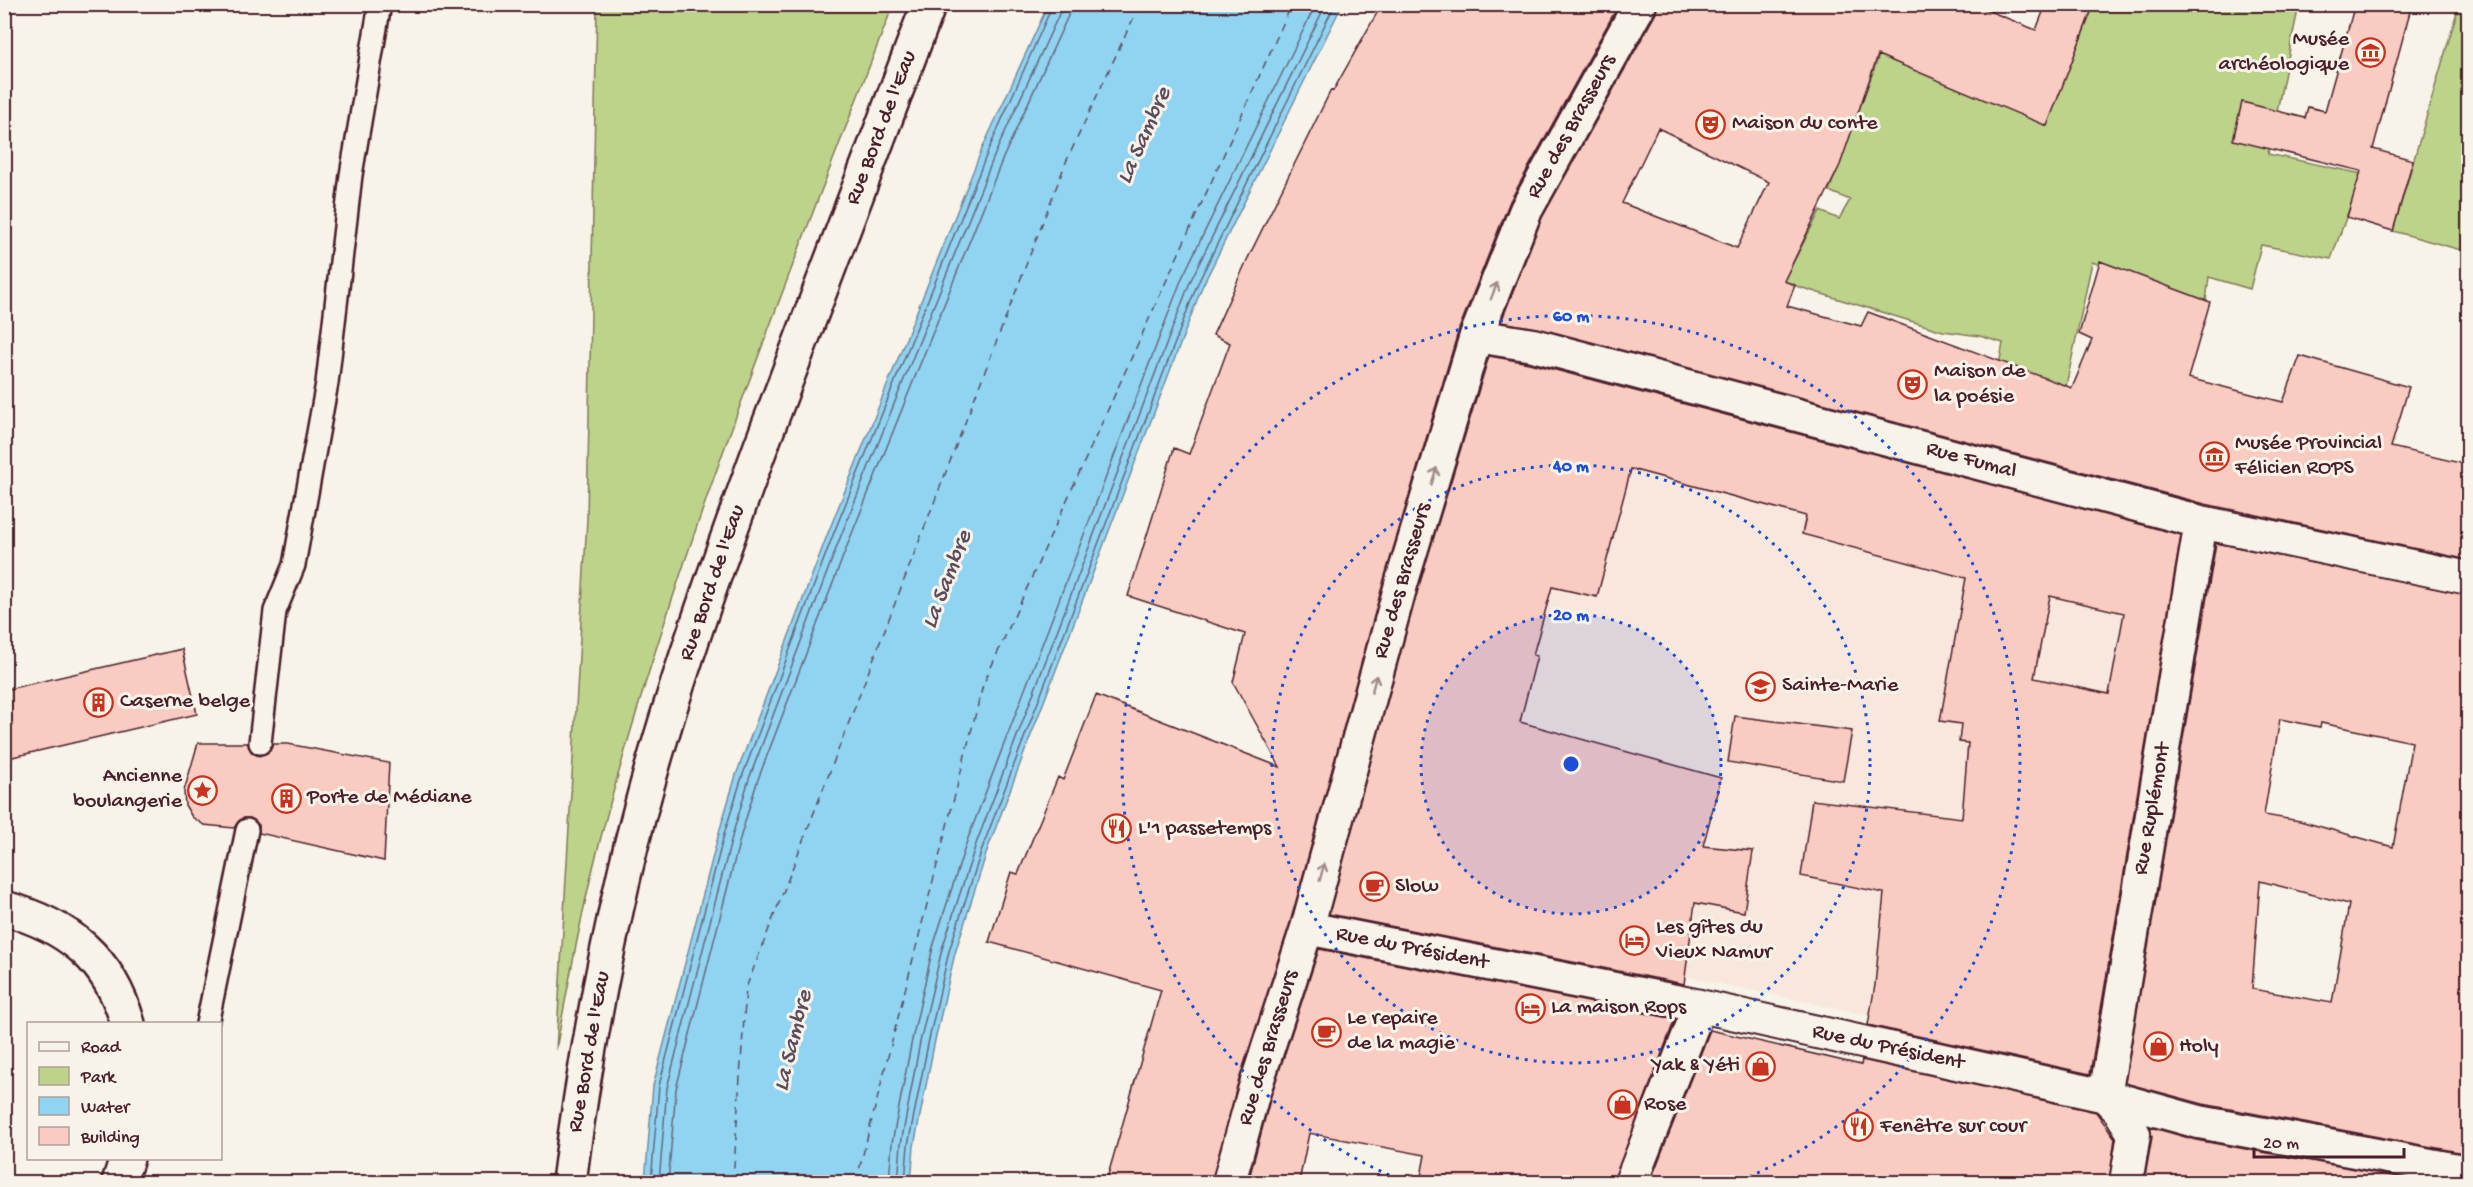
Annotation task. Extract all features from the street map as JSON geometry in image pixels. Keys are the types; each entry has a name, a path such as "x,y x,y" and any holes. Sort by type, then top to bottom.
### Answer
{"main road":[{"name":"Rue Bord de l'Eau","path":"569,1182 587,1056 623,881 673,704 730,530 929,4"},
{"path":"4,908 53,926 67,934 98,961 118,993 128,1022"},
{"path":"119,1182 126,1160"}],"street":[{"name":"Rue des Brasseurs","path":"1229,1182 1254,1091 1307,928 1402,581 1476,336 1526,210 1640,4"},
{"name":"Rue Fumal","path":"1476,336 1533,345 2201,522 2469,578"},
{"name":"Rue Ruplémont","path":"2105,1096 2201,522"},
{"name":"Rue du Président","path":"1307,928 1700,1006 2105,1096 2199,1122 2469,1172"},
{"path":"1631,1182 1700,1006"},
{"path":"2105,1096 2118,1110 2134,1134 2126,1182"}],"lane":[{"path":"260,743 275,611 294,565 327,383 351,175 380,4"},
{"path":"207,1022 247,830"}],"shaded area":[{"name":"Sainte-Marie","path":"1597,426 1999,494 2182,542 2166,637 2119,632 2098,749 1946,998 1873,985 1868,1015 1684,976 1697,904 1698,864 1472,801"}],"green space":[{"path":"597,5 893,5 771,322 694,535 658,643 595,860 556,1050 587,519"},
{"path":"2094,5 2299,5 2268,154 2362,174 2331,259 2261,245 2250,289 2209,277 2206,301 2092,262 2065,391 1998,371 2003,343 1980,336 1943,331 1783,282 1820,211 1839,219 1850,200 1829,191 1880,53 2047,124"},
{"path":"2459,5 2468,5 2468,252 2393,231"}],"water":[{"name":"La Sambre","path":"1048,5 1342,5 1202,287 988,848 955,953 914,1146 911,1182 645,1182 653,1086 736,775 828,533 982,149"}],"building":[{"path":"1382,4 1619,4 1510,201 1459,329 1385,576 1290,923 1237,1086 1212,1182 1106,1182 1161,990 989,942 1011,872 1018,874 1058,777 1063,780 1096,695 1280,767 1233,682 1245,634 1128,596 1174,448 1189,454 1230,343 1213,335 1247,260 1331,90 1333,91"},
{"path":"1658,4 1972,4 2036,30 2046,4 2094,4 2047,126 1878,55 1840,165 1784,281 1795,285 1787,306 1861,326 1868,312 2072,388 2092,340 2079,334 2100,261 2210,302 2188,378 2283,402 2300,356 2409,387 2391,447 2469,465 2469,560 2205,504 1538,328 1501,322 1542,218 1656,13","holes":["1658,128 1769,182 1737,248 1622,203"]},
{"name":"Musée archéologique","path":"2355,4 2412,4 2373,149 2413,160 2393,231 2347,217 2361,171 2233,140 2242,102 2305,118 2308,107 2325,111"},
{"path":"1489,356 1529,363 2181,535 2090,1074 1868,1025 1875,985 1884,893 1801,876 1812,800 1962,818 1968,743 1959,742 1961,724 1940,721 1966,578 1802,534 1806,516 1631,469 1597,597 1552,587 1533,655 1537,656 1520,722 1721,778 1703,846 1753,851 1744,912 1695,903 1684,984 1329,914 1419,586","holes":["2050,596 2124,613 2109,694 2034,678"]},
{"path":"2216,543 2469,595 2469,1154 2203,1104 2125,1083","holes":["2280,719 2320,727 2321,723 2412,742 2393,847 2300,821 2264,815","2260,881 2349,904 2332,1003 2252,989"]},
{"name":"Caserne belge","path":"182,649 197,714 4,759 4,690"},
{"path":"1735,716 1852,731 1843,781 1728,762"},
{"name":"Porte de Médiane","path":"198,743 248,743 252,753 259,756 270,751 273,744 288,744 389,763 384,861 259,833 259,825 250,818 242,818 234,828 204,825 192,817 185,805 184,791"},
{"path":"1319,949 1675,1019 1613,1182 1420,1182 1425,1155 1309,1133 1299,1182 1248,1182 1271,1096"},
{"path":"1710,1030 1861,1065 1862,1060 2096,1112 2115,1138 2109,1182 1650,1182"},
{"path":"2150,1127 2196,1140 2426,1182 2144,1182 2152,1137"}],"ferry route":[{"path":"733,1182 746,988 1066,162 1140,4"},
{"path":"856,1182 983,685 1292,4"}],"place":[{"name":"Musée archéologique","path":"2370,53"},
{"name":"Maison du conte","path":"1711,124"},
{"name":"Maison de la poésie","path":"1913,385"},
{"name":"Musée Provincial Félicien ROPS","path":"2214,457"},
{"name":"Sainte-Marie","path":"1761,686"},
{"name":"Caserne belge","path":"99,702"},
{"name":"Ancienne boulangerie","path":"203,790"},
{"name":"Porte de Médiane","path":"286,798"},
{"name":"L'1 passetemps","path":"1117,829"},
{"name":"Slow","path":"1374,887"},
{"name":"Les gîtes du Vieux Namur","path":"1635,941"},
{"name":"La maison Rops","path":"1530,1008"},
{"name":"Le repaire de la magie","path":"1326,1032"},
{"name":"Holy","path":"2158,1047"},
{"name":"Yak & Yéti","path":"1761,1066"},
{"name":"Rose","path":"1623,1105"},
{"name":"Fenêtre sur cour","path":"1859,1127"}]}
